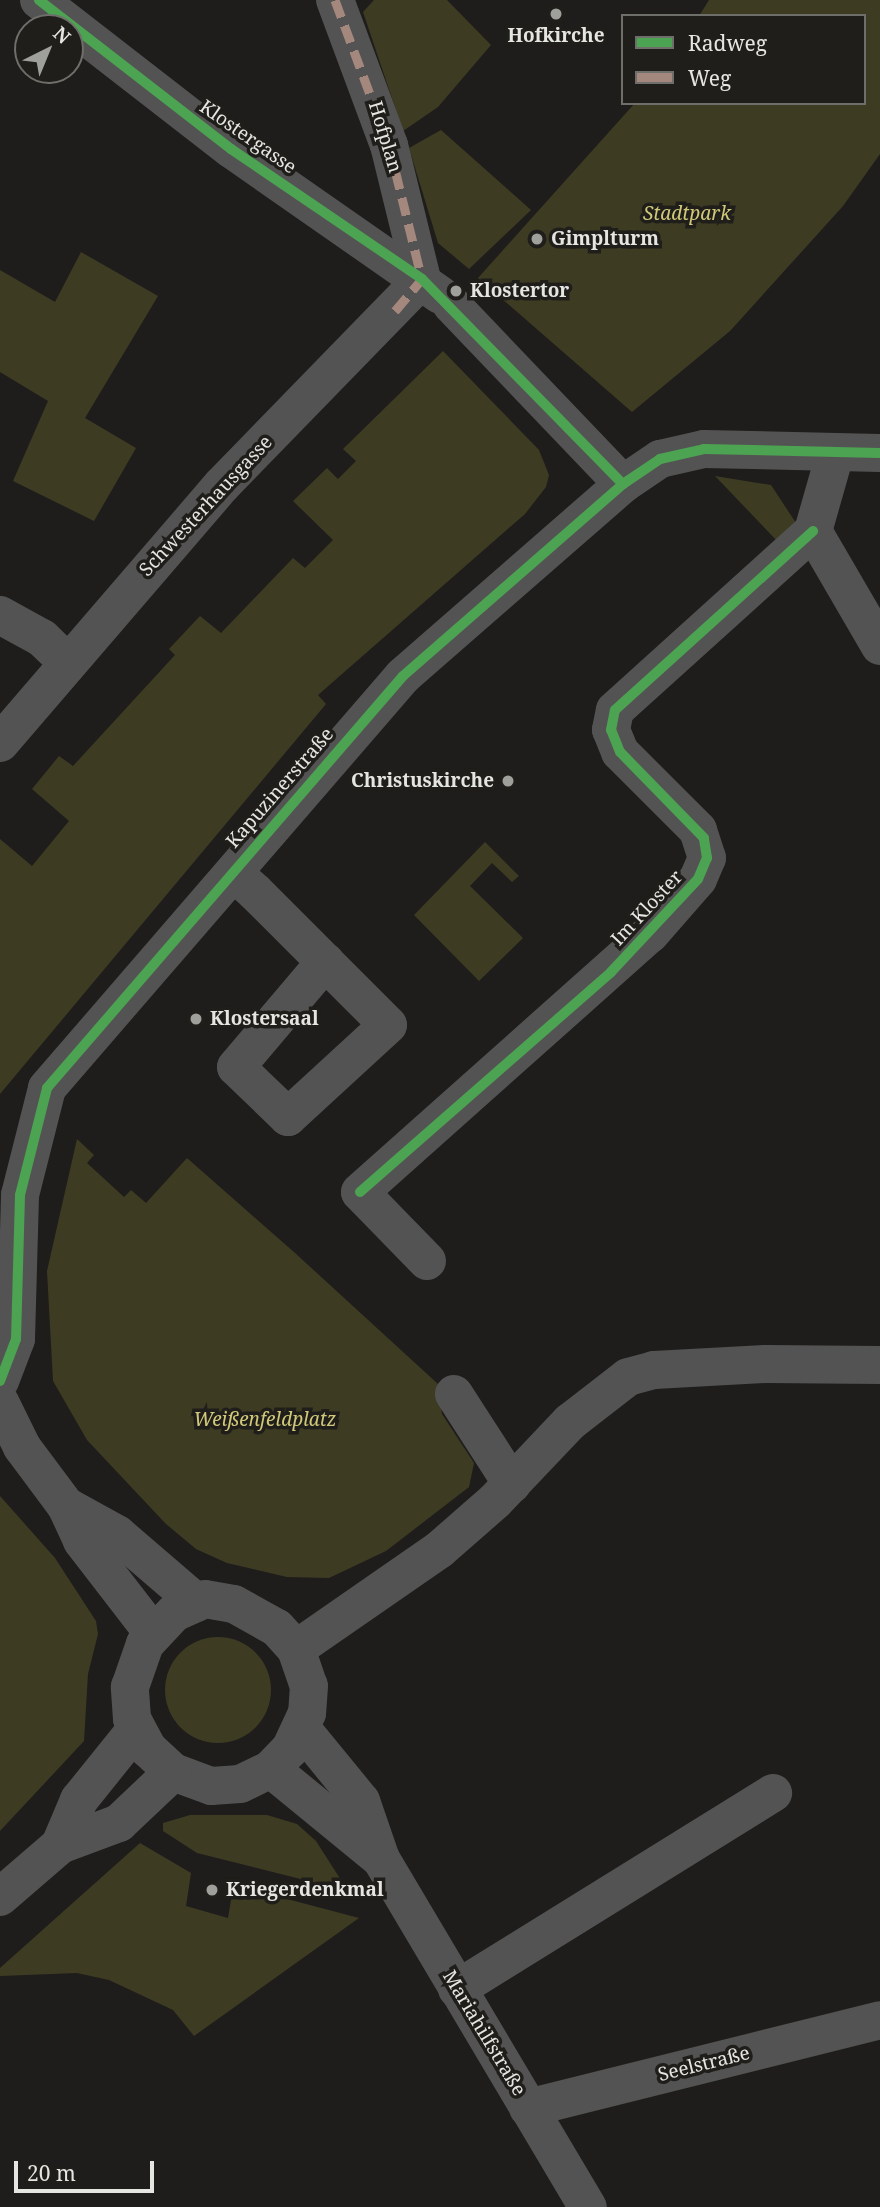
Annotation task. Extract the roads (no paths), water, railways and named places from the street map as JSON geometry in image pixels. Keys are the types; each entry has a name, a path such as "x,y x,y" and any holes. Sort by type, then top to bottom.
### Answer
{"street":[{"name":"Klostergasse","path":"39,0 231,149 438,293 623,484"},
{"name":"Hofplan","path":"335,0 370,86 438,293"},
{"name":"Schwesterhausgasse","path":"0,743 66,661 222,485 395,311 438,293"},
{"name":"Kapuzinerstraße","path":"0,1381 16,1339 20,1195 41,1100 64,1065 403,676 623,484 660,459 687,449 880,453"},
{"path":"835,454 813,531 880,646"},
{"name":"Im Kloster","path":"427,1261 360,1192 611,972 698,879 707,858 704,838 620,752 612,719 621,701 650,673 813,531"},
{"path":"0,615 42,638 66,661"},
{"path":"245,883 325,962"},
{"name":"Kapuzinerstraße","path":"0,1241 20,1195"},
{"path":"296,1649 439,1550 512,1484 570,1422 628,1377 679,1368 880,1365"},
{"path":"454,1394 512,1484"},
{"path":"0,1402 22,1447 66,1506 82,1541 153,1633"},
{"path":"66,1506 117,1534 195,1601"},
{"path":"216,1600 248,1610 277,1628 296,1649 309,1686 302,1729 271,1769 225,1786 173,1772 136,1729 130,1687 153,1633 195,1601 216,1600"},
{"path":"60,1845 79,1800 136,1729"},
{"name":"Mariahilfstraße","path":"302,1729 356,1793 381,1859 588,2207"},
{"name":"Mariahilfstraße","path":"271,1769 381,1859"},
{"path":"0,1897 60,1845 110,1830 173,1772"},
{"path":"457,1989 773,1793"},
{"name":"Seelstraße","path":"528,2108 880,2020"}],"place":[{"name":"Hofkirche","path":"556,14"},
{"name":"Gimplturm","path":"537,239"},
{"name":"Klostertor","path":"456,291"},
{"name":"Christuskirche","path":"508,781"},
{"name":"Klostersaal","path":"196,1019"},
{"name":"Kriegerdenkmal","path":"212,1890"}],"park label":[{"name":"Stadtpark","path":"687,214"},
{"name":"Weißenfeldplatz","path":"265,1420"}]}
